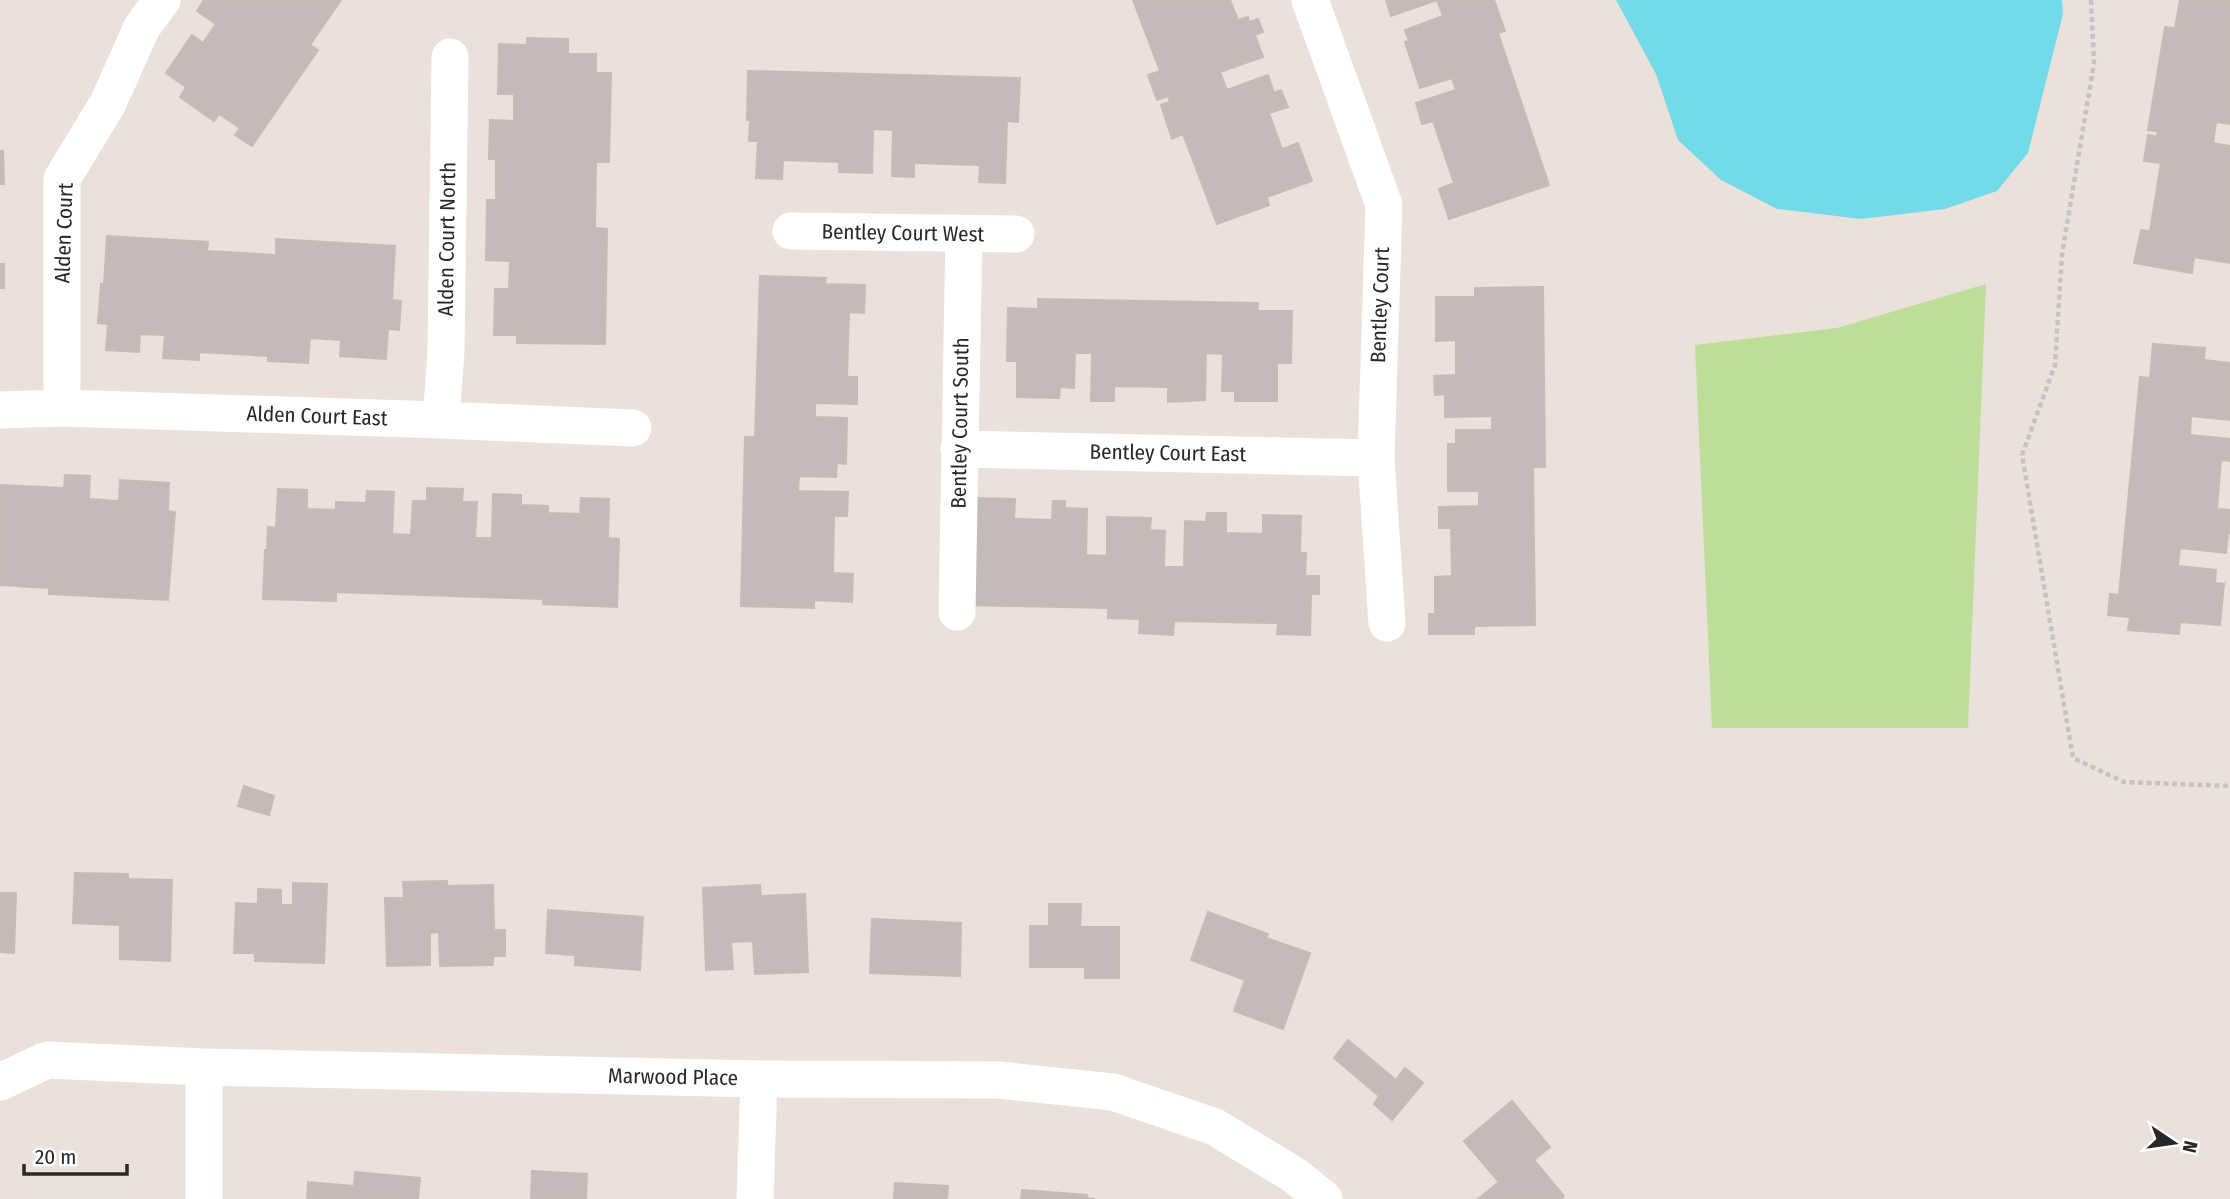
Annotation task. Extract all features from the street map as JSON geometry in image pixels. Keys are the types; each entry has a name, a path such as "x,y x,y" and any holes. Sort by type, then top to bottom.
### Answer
{"street":[{"name":"Alden Court","path":"62,408 62,179 108,103 142,27 162,0"},
{"name":"Bentley Court","path":"1310,0 1384,205 1376,458 1387,623"},
{"name":"Alden Court North","path":"441,420 446,351 450,57"},
{"name":"Bentley Court West","path":"790,232 1016,234"},
{"name":"Bentley Court South","path":"957,612 964,234"},
{"name":"Alden Court East","path":"0,410 62,408 633,428"},
{"name":"Bentley Court East","path":"959,449 1376,458"},
{"name":"Marwood Place","path":"0,1083 47,1060 204,1067 759,1079 999,1080 1113,1092 1215,1126 1294,1175 1324,1199"},
{"path":"204,1067 204,1199"},
{"path":"755,1199 759,1079"}],"path":[{"path":"2091,0 2094,62 2062,254 2055,365 2022,455 2073,758 2124,782 2230,786"}],"green space":[{"path":"1986,284 1968,728 1712,728 1695,345 1837,328"}],"water":[{"path":"1616,0 2062,0 2063,14 2028,153 1997,191 1945,209 1861,219 1777,209 1721,180 1678,140 1656,74"}],"building":[{"path":"204,0 341,0 310,45 318,50 252,146 235,135 240,128 219,114 214,121 180,97 186,87 166,73 192,35 203,43 216,24 197,11"},
{"path":"1133,0 1230,0 1238,20 1248,17 1249,22 1258,19 1263,32 1255,35 1263,57 1220,72 1227,90 1268,75 1274,93 1281,90 1288,107 1269,113 1282,149 1298,143 1312,181 1267,197 1269,205 1217,224 1183,134 1172,139 1161,105 1170,102 1168,96 1157,100 1148,75 1160,71"},
{"path":"1386,0 1437,0 1391,16"},
{"path":"1437,0 1494,0 1505,31 1498,33 1549,185 1449,219 1439,189 1454,183 1433,121 1422,124 1416,103 1456,90 1452,78 1420,88 1405,42 1409,41 1405,30 1443,16"},
{"path":"2180,0 2230,0 2230,124 2216,122 2213,143 2230,146 2230,263 2194,257 2192,273 2134,263 2141,230 2150,231 2161,163 2144,161 2148,135 2157,137 2158,131 2148,130 2165,27 2175,28"},
{"path":"527,38 568,39 568,54 596,54 596,73 611,73 609,162 596,162 595,228 607,229 605,344 517,343 517,335 494,335 495,289 509,289 510,261 486,260 487,200 496,200 496,159 489,159 490,120 514,121 514,94 498,94 499,44 527,45"},
{"path":"748,71 1020,78 1018,122 1007,121 1005,183 979,182 980,165 914,163 914,177 892,176 893,130 873,129 872,173 839,172 839,162 783,160 782,179 756,178 758,141 749,141"},
{"path":"0,151 3,151 4,184 0,184"},
{"path":"107,236 208,242 207,251 276,255 276,239 395,246 392,300 401,301 399,330 388,329 386,359 340,356 341,340 310,338 308,363 268,361 268,356 199,352 199,360 163,358 165,335 140,334 139,352 106,350 108,324 98,323"},
{"path":"0,264 4,264 4,288 0,288"},
{"path":"760,276 826,278 825,284 865,285 864,313 849,312 847,377 857,377 857,404 815,403 815,417 847,418 846,464 837,463 836,477 799,476 798,491 848,492 847,516 834,516 833,573 853,574 852,602 814,600 814,608 741,606 745,437 755,437"},
{"path":"1543,287 1545,467 1533,467 1535,625 1474,626 1474,634 1429,634 1429,614 1435,614 1435,577 1452,576 1451,528 1439,528 1439,507 1479,506 1479,491 1448,491 1448,444 1456,444 1456,430 1492,430 1492,416 1445,417 1445,394 1435,395 1434,376 1456,375 1456,340 1436,341 1436,297 1475,297 1475,288"},
{"path":"1038,299 1258,303 1257,311 1292,311 1291,363 1277,363 1277,401 1235,401 1235,391 1222,391 1223,354 1206,353 1205,400 1168,402 1168,387 1114,386 1114,401 1091,401 1092,353 1075,353 1074,388 1060,387 1059,398 1017,397 1017,361 1007,361 1008,308 1038,309"},
{"path":"2153,344 2205,348 2204,360 2230,363 2230,420 2191,416 2190,435 2230,439 2230,461 2221,460 2217,509 2230,510 2230,533 2228,532 2226,553 2180,548 2178,566 2216,570 2215,583 2224,584 2220,625 2180,622 2179,634 2128,630 2130,617 2108,615 2110,594 2119,595 2140,377 2150,378"},
{"path":"65,475 90,476 89,499 119,501 120,480 169,483 168,511 175,512 168,600 49,594 49,588 0,585 0,485 64,488"},
{"path":"427,488 463,489 462,502 477,502 475,538 492,538 493,494 521,495 521,505 548,506 548,513 580,514 581,498 609,499 608,538 619,539 617,607 543,604 543,599 336,592 336,601 263,599 268,527 276,528 278,489 307,490 307,509 336,510 336,502 366,503 367,491 394,492 392,534 411,535 413,501 427,501"},
{"path":"972,498 1015,499 1014,519 1052,520 1053,501 1065,501 1065,508 1087,509 1086,555 1107,556 1107,517 1151,518 1150,530 1165,531 1164,567 1184,567 1185,521 1206,522 1207,513 1226,513 1226,533 1263,534 1263,515 1301,516 1300,553 1306,553 1305,576 1319,576 1319,594 1311,594 1310,635 1277,634 1278,623 1174,621 1173,635 1139,633 1140,619 1108,618 1108,608 961,605"},
{"path":"244,786 274,796 269,815 238,806"},
{"path":"75,873 128,874 128,879 172,880 170,961 120,959 120,925 73,923"},
{"path":"447,881 447,886 493,885 494,930 505,930 505,956 493,956 493,965 440,966 439,932 430,933 430,965 387,966 385,898 404,898 403,882"},
{"path":"293,883 327,884 324,963 255,961 255,953 234,953 236,903 258,904 258,889 281,890 281,905 293,905"},
{"path":"760,885 761,896 805,894 808,972 755,974 753,941 731,942 733,969 706,970 703,888"},
{"path":"0,893 16,893 14,953 0,952"},
{"path":"1049,904 1081,904 1080,927 1119,927 1119,978 1085,978 1085,967 1030,967 1030,926 1049,926"},
{"path":"548,910 643,917 640,970 575,965 575,955 546,953"},
{"path":"1208,912 1268,934 1266,938 1310,953 1283,1029 1234,1011 1245,980 1191,960"},
{"path":"872,919 961,923 960,976 870,973"},
{"path":"1348,1040 1396,1080 1405,1068 1423,1083 1392,1120 1374,1104 1379,1096 1334,1058"},
{"path":"1512,1101 1550,1147 1534,1160 1564,1196 1560,1199 1478,1199 1499,1182 1464,1141"},
{"path":"532,1171 587,1174 586,1199 531,1199"},
{"path":"355,1172 420,1178 418,1199 307,1199 308,1182 354,1186"},
{"path":"895,1183 948,1186 947,1199 894,1199"},
{"path":"1022,1190 1087,1195 1087,1198 1095,1199 1021,1199"}]}
